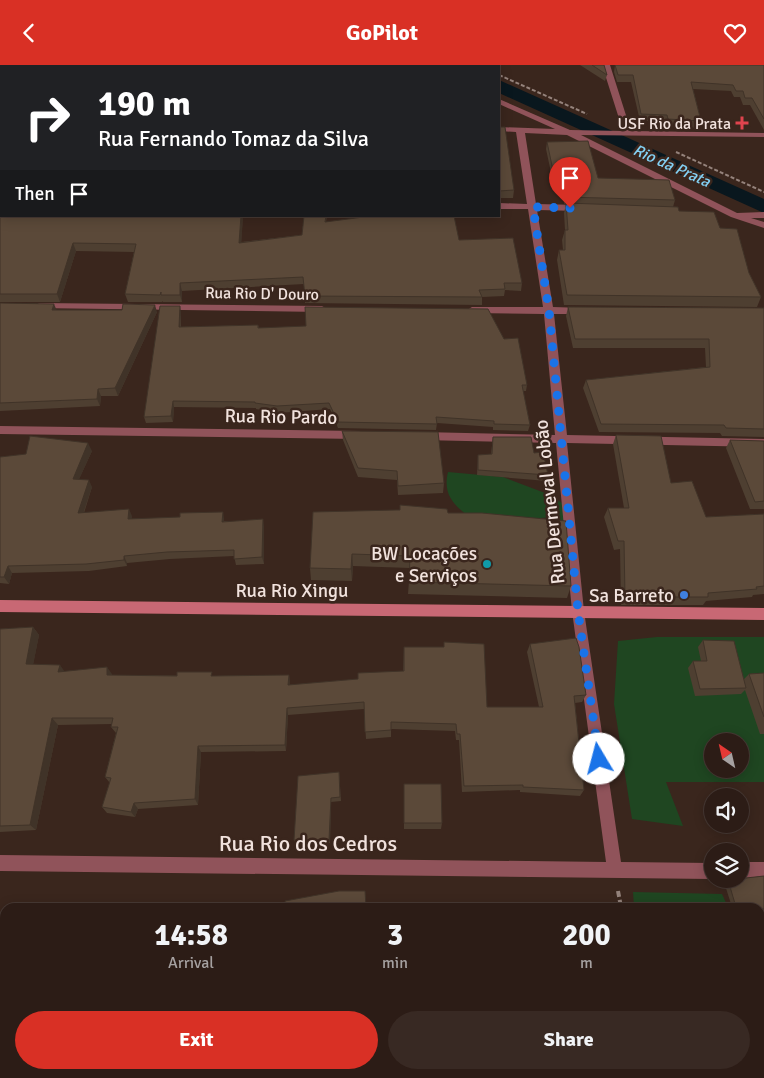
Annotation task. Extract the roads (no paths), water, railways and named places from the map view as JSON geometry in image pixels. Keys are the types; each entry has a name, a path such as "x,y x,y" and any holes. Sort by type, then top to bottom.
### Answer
{"main road":[{"name":"Rua Rio Xingu","path":"0,606 764,613"}],"street":[{"path":"618,67 608,66 625,133"},
{"path":"500,101 566,131 734,215 764,225"},
{"path":"500,129 588,133 764,135"},
{"name":"Rua Dermeval Lobão","path":"520,129 549,311 578,611 615,871"},
{"path":"500,206 590,209"},
{"path":"705,213 759,215"},
{"name":"Rua Rio D' Douro","path":"30,306 330,309"},
{"path":"460,310 597,311"},
{"name":"Rua Rio Pardo","path":"0,430 374,435"},
{"path":"413,435 764,443"},
{"name":"Rua Rio dos Cedros","path":"0,863 704,871"},
{"path":"749,871 764,870"}],"waterway":[{"name":"Rio da Prata","path":"500,86 764,207"}],"place":[{"name":"USF Rio da Prata","path":"742,123"},
{"name":"BW Locações e Serviços","path":"487,564"},
{"name":"Sa Barreto","path":"684,595"}]}
